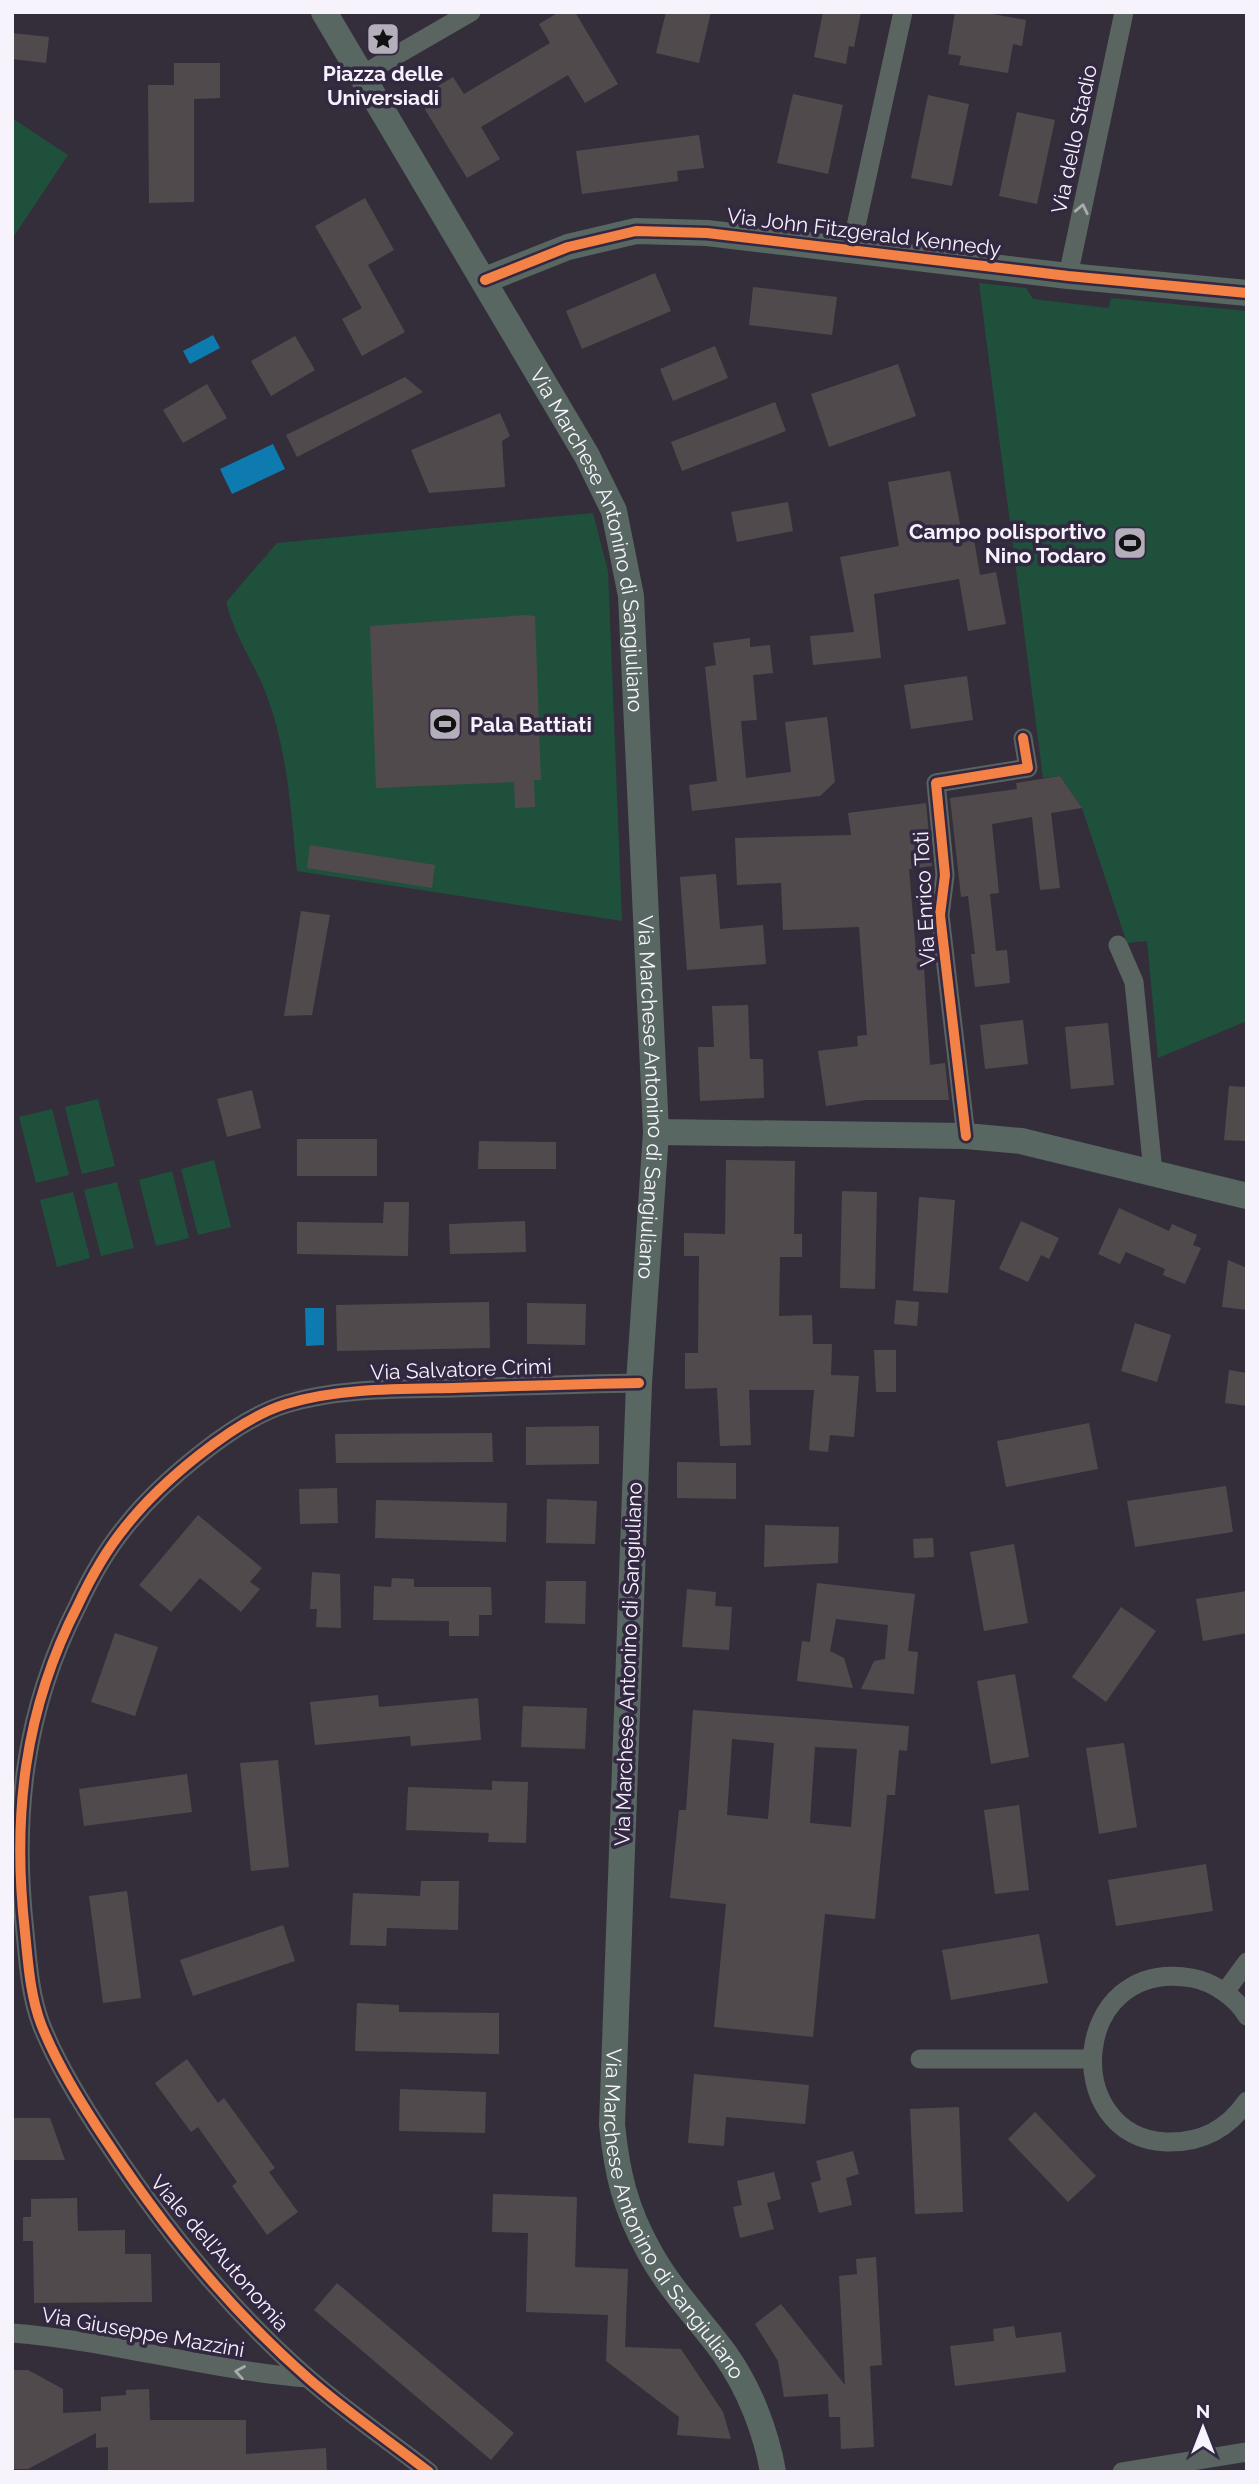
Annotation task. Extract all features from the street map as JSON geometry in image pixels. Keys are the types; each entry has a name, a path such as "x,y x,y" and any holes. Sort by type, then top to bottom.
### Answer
{"main road":[{"name":"Via Marchese Antonino di Sangiuliano","path":"324,12 587,456 614,512 631,596 656,1132 639,1382 612,2125 618,2178 631,2217 650,2254 727,2357 748,2394 769,2447 773,2472"},
{"name":"Via John Fitzgerald Kennedy","path":"485,280 568,247 636,231 707,233 1247,293"},
{"path":"656,1132 966,1136 1021,1141 1247,1196"}],"street":[{"path":"362,75 471,12"},
{"path":"851,249 904,12"},
{"name":"Via dello Stadio","path":"1068,275 1124,12"},
{"name":"Via Enrico Toti","path":"966,1136 940,915 946,875 936,783 1028,768 1023,738"},
{"path":"1118,944 1134,982 1153,1172"},
{"name":"Via Salvatore Crimi","path":"284,1405 331,1395 383,1390 639,1382"},
{"name":"Viale dell'Autonomia","path":"284,1405 239,1426 159,1491 126,1526 90,1580 45,1677 34,1720 21,1814 16,1885 40,2021 58,2062 144,2199 244,2314 307,2378 429,2472"},
{"path":"1225,1992 1247,1962"},
{"path":"1247,2016 1225,1992 1202,1980 1176,1975 1150,1979 1126,1991 1107,2010 1095,2033 1090,2059 1095,2087 1109,2112 1130,2131 1157,2141 1185,2143 1213,2134 1236,2118 1247,2101"},
{"path":"920,2059 1090,2059"},
{"name":"Via Giuseppe Mazzini","path":"12,2333 48,2336 249,2374 307,2378"},
{"path":"1122,2472 1247,2452"}],"green space":[{"path":"12,118 68,155 12,239"},
{"name":"Campo polisportivo Nino Todaro","path":"979,283 1026,288 1033,299 1109,308 1111,298 1247,311 1247,1021 1158,1058 1147,941 1127,943 1082,808 1060,776 1043,778"},
{"name":"Pala Battiati","path":"593,513 608,571 622,921 297,871 288,783 280,739 267,696 235,628 226,602 277,543"},
{"path":"98,1099 115,1166 82,1174 65,1107"},
{"path":"52,1109 69,1175 36,1183 19,1117"},
{"path":"214,1160 231,1227 198,1235 181,1169"},
{"path":"172,1171 189,1238 156,1246 139,1180"},
{"path":"117,1182 134,1248 101,1256 84,1190"},
{"path":"73,1192 90,1258 57,1267 40,1200"}],"water":[{"path":"213,335 220,348 190,364 183,351"},
{"path":"273,444 285,469 232,494 220,469"},
{"path":"305,1308 324,1308 324,1345 306,1346"}],"building":[{"path":"559,12 575,12 618,84 585,103 568,75 481,127 500,159 467,178 418,98 453,77 464,94 550,43 539,24"},
{"path":"666,12 711,12 699,63 656,53"},
{"path":"823,12 861,12 854,47 849,46 846,64 814,57"},
{"path":"955,12 980,12 1026,20 1022,46 1013,44 1008,73 959,65 961,56 948,54"},
{"path":"12,33 49,37 46,63 12,59"},
{"path":"174,63 220,63 220,98 194,99 194,202 149,203 148,85 174,85"},
{"path":"793,94 843,105 828,174 777,163"},
{"path":"928,95 969,104 952,186 911,178"},
{"path":"1017,112 1055,120 1037,204 999,196"},
{"path":"699,135 704,168 677,171 678,181 582,194 576,151"},
{"path":"365,198 394,250 368,265 405,332 362,356 342,319 362,308 315,226"},
{"path":"655,273 671,311 582,349 566,311"},
{"path":"753,287 837,297 832,335 749,325"},
{"path":"295,336 315,370 271,396 251,361"},
{"path":"715,346 728,378 673,401 660,369"},
{"path":"898,364 916,416 829,447 811,394"},
{"path":"405,377 423,392 297,457 286,435"},
{"path":"207,384 227,418 183,443 163,410"},
{"path":"775,402 786,431 682,471 671,442"},
{"path":"500,413 510,436 502,441 505,487 429,493 411,450"},
{"path":"950,471 962,535 973,533 980,575 996,572 1006,624 968,631 959,579 874,594 881,658 813,665 810,636 854,632 840,557 899,546 888,482"},
{"path":"788,502 793,531 737,542 731,512"},
{"path":"535,616 541,780 534,780 535,807 515,808 514,782 376,788 370,626"},
{"path":"750,638 750,647 770,645 773,673 753,675 757,720 741,721 746,778 791,772 785,722 827,717 835,782 820,796 692,811 689,785 717,781 705,667 716,665 713,643"},
{"path":"967,676 973,720 911,729 904,685"},
{"path":"1060,776 1082,808 1051,813 1060,888 1040,890 1032,817 992,824 999,893 990,894 996,951 1007,950 1010,983 975,987 971,954 975,954 968,896 961,897 950,798 1017,789 1016,783"},
{"path":"926,803 932,866 909,869 916,952 923,952 930,1065 945,1063 949,1100 866,1100 826,1106 818,1051 858,1046 857,1036 867,1035 859,927 783,930 781,883 737,885 735,838 851,835 848,813"},
{"path":"310,845 435,865 432,888 307,868"},
{"path":"716,874 720,929 763,925 766,964 687,970 680,877"},
{"path":"301,911 330,915 312,1015 284,1016"},
{"path":"748,1005 750,1059 763,1059 764,1098 700,1101 698,1047 714,1047 712,1006"},
{"path":"1023,1020 1028,1064 985,1069 980,1025"},
{"path":"1108,1023 1114,1085 1071,1089 1065,1027"},
{"path":"1229,1086 1247,1087 1247,1141 1224,1140"},
{"path":"252,1090 261,1128 227,1137 217,1099"},
{"path":"297,1139 377,1139 377,1176 297,1176"},
{"path":"479,1141 556,1142 556,1169 478,1169"},
{"path":"726,1160 795,1161 794,1234 802,1234 802,1257 780,1257 779,1316 812,1315 813,1344 832,1344 831,1375 859,1376 854,1437 830,1435 828,1452 809,1450 814,1390 749,1390 751,1445 720,1446 717,1388 685,1389 685,1353 698,1353 699,1256 684,1256 684,1233 725,1234"},
{"path":"842,1191 877,1192 875,1289 840,1288"},
{"path":"919,1197 955,1200 948,1293 913,1291"},
{"path":"384,1202 409,1202 408,1256 297,1254 297,1222 383,1223"},
{"path":"1119,1208 1169,1231 1172,1224 1197,1235 1193,1245 1201,1248 1185,1284 1163,1275 1165,1269 1126,1252 1120,1264 1098,1254"},
{"path":"525,1221 526,1252 450,1254 449,1224"},
{"path":"1021,1221 1059,1238 1049,1259 1041,1255 1028,1282 999,1269"},
{"path":"1228,1260 1247,1268 1247,1310 1222,1307"},
{"path":"896,1300 919,1302 917,1326 894,1324"},
{"path":"489,1302 490,1348 337,1351 336,1305"},
{"path":"527,1303 586,1304 585,1345 527,1344"},
{"path":"1135,1323 1171,1335 1157,1382 1121,1371"},
{"path":"874,1350 896,1350 896,1392 876,1392"},
{"path":"1229,1370 1247,1373 1247,1406 1225,1403"},
{"path":"1089,1423 1098,1469 1006,1487 997,1441"},
{"path":"599,1426 599,1464 526,1465 526,1427"},
{"path":"492,1433 493,1462 336,1463 335,1434"},
{"path":"677,1462 736,1463 736,1499 677,1498"},
{"path":"1226,1486 1233,1532 1135,1547 1127,1501"},
{"path":"337,1488 338,1523 300,1524 299,1489"},
{"path":"547,1499 597,1501 595,1544 546,1543"},
{"path":"376,1500 507,1503 506,1542 375,1538"},
{"path":"198,1515 262,1568 250,1582 260,1589 241,1612 200,1578 171,1612 139,1585"},
{"path":"765,1525 839,1527 838,1563 764,1567"},
{"path":"933,1538 934,1557 914,1558 913,1539"},
{"path":"1014,1544 1028,1623 984,1631 970,1552"},
{"path":"312,1572 340,1574 341,1628 316,1627 317,1609 310,1609"},
{"path":"392,1578 414,1579 414,1587 491,1587 492,1615 479,1615 479,1636 449,1636 449,1621 373,1620 374,1586 391,1587"},
{"path":"546,1581 586,1581 585,1624 545,1623"},
{"path":"817,1583 915,1594 908,1651 918,1652 914,1694 861,1689 874,1661 885,1659 888,1625 836,1619 830,1651 844,1658 853,1688 797,1681 802,1641 810,1642"},
{"path":"687,1589 716,1592 715,1606 732,1607 729,1650 682,1647"},
{"path":"1247,1591 1247,1633 1203,1641 1196,1599"},
{"path":"1121,1607 1156,1631 1106,1702 1072,1677"},
{"path":"115,1633 158,1647 135,1716 91,1702"},
{"path":"1015,1674 1029,1757 991,1764 977,1681"},
{"path":"378,1695 379,1707 478,1698 481,1740 411,1746 410,1736 315,1745 310,1702"},
{"path":"523,1706 587,1708 585,1749 521,1747"},
{"path":"693,1710 909,1726 907,1751 899,1750 895,1795 887,1795 875,1919 825,1914 813,2037 714,2027 726,1904 670,1898 679,1810 686,1810","holes":["732,1739 774,1743 768,1819 727,1815","815,1747 857,1749 851,1827 810,1823"]},
{"path":"1124,1743 1137,1827 1099,1834 1086,1748"},
{"path":"278,1760 289,1867 251,1871 240,1763"},
{"path":"187,1774 192,1812 84,1826 79,1789"},
{"path":"492,1781 528,1782 526,1843 488,1842 489,1833 406,1830 408,1787 492,1790"},
{"path":"1019,1805 1029,1890 995,1894 984,1810"},
{"path":"1206,1864 1213,1911 1116,1926 1108,1880"},
{"path":"421,1881 459,1881 458,1930 387,1928 386,1946 350,1945 353,1893 420,1896"},
{"path":"127,1891 141,1998 103,2003 89,1896"},
{"path":"283,1925 295,1961 193,1996 180,1960"},
{"path":"1039,1934 1048,1983 951,2000 942,1950"},
{"path":"357,2003 399,2005 399,2012 499,2013 499,2054 355,2051"},
{"path":"187,2059 218,2103 224,2098 275,2168 269,2172 298,2212 267,2235 232,2186 237,2182 198,2127 191,2132 155,2083"},
{"path":"694,2074 809,2085 805,2124 726,2117 724,2146 688,2143"},
{"path":"400,2089 486,2092 485,2133 399,2131"},
{"path":"959,2107 963,2212 915,2214 910,2109"},
{"path":"1035,2112 1096,2176 1068,2202 1008,2139"},
{"path":"12,2118 50,2118 65,2160 12,2160"},
{"path":"853,2151 859,2174 846,2178 852,2205 819,2213 811,2183 821,2180 816,2161"},
{"path":"774,2172 781,2199 767,2203 774,2229 740,2238 733,2207 742,2205 737,2181"},
{"path":"493,2194 577,2197 575,2267 628,2269 625,2347 681,2349 723,2412 731,2439 677,2435 679,2417 606,2361 608,2315 526,2312 528,2233 492,2232"},
{"path":"77,2198 78,2231 125,2230 125,2254 151,2254 152,2302 34,2303 33,2241 23,2241 23,2217 31,2217 31,2199"},
{"path":"876,2257 882,2365 870,2366 874,2447 841,2449 840,2417 829,2417 828,2394 784,2397 778,2361 755,2324 781,2304 845,2385 839,2276 857,2274 856,2259"},
{"path":"337,2283 514,2433 491,2460 314,2310"},
{"path":"1014,2326 1016,2338 1061,2332 1066,2372 955,2386 950,2346 994,2341 993,2329"},
{"path":"12,2370 28,2370 63,2389 63,2413 101,2411 101,2397 126,2395 126,2390 149,2389 150,2420 246,2420 246,2454 326,2448 327,2472 108,2472 108,2447 96,2448 96,2433 28,2469 12,2469"}],"cycle path":[{"path":"485,280 568,247 636,231 707,233 1068,276 1247,293"},
{"path":"966,1136 940,915 945,875 936,783 1028,768 1023,738"},
{"path":"429,2472 309,2379 226,2297 151,2205 62,2070 41,2024 28,1967 20,1847 26,1764 45,1684 88,1584 112,1544 141,1509 178,1473 221,1438 266,1412 286,1404 348,1392 639,1383"}],"place":[{"name":"Piazza delle Universiadi","path":"383,39"},
{"name":"Campo polisportivo Nino Todaro","path":"1130,543"},
{"name":"Pala Battiati","path":"445,724"}]}
